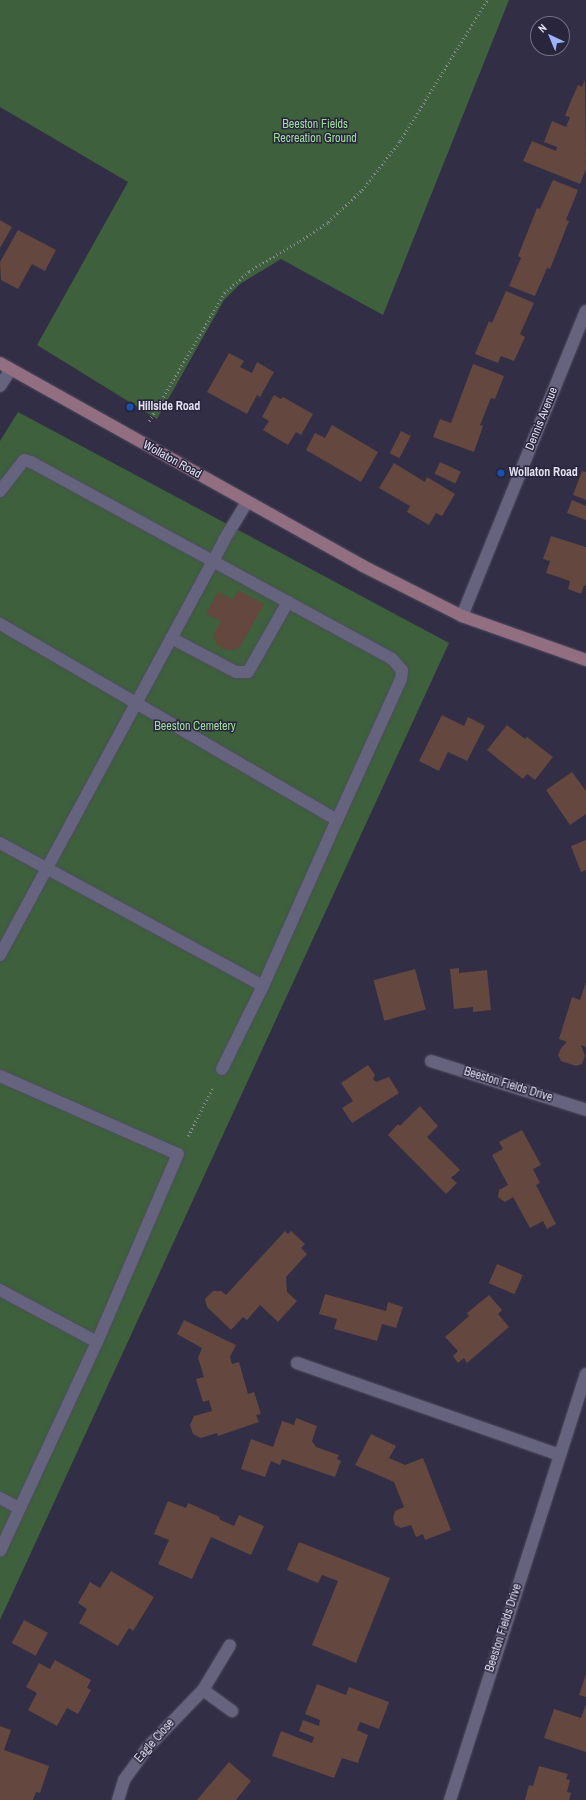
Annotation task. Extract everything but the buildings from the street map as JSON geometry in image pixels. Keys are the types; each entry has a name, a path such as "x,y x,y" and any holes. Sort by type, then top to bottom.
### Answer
{"main road":[{"name":"Wollaton Road","path":"0,363 363,566 462,616 586,660"}],"street":[{"name":"Dennis Avenue","path":"462,616 586,311"},
{"path":"0,386 11,369"},
{"path":"0,491 24,460 392,659 402,670 401,679 263,986 222,1069"},
{"path":"0,954 229,530 247,502"},
{"path":"171,638 236,672 248,672 288,602"},
{"path":"0,624 337,820"},
{"path":"0,843 263,986"},
{"name":"Beeston Fields Drive","path":"431,1061 586,1110"},
{"path":"0,1076 178,1154 97,1342 0,1551"},
{"path":"0,1290 97,1342"},
{"path":"297,1362 559,1455"},
{"name":"Beeston Fields Drive","path":"450,1800 586,1374"},
{"path":"0,1498 19,1508"},
{"name":"Eagle Close","path":"118,1800 124,1780 147,1748 203,1690 230,1645"},
{"path":"203,1690 232,1711"}],"path":[{"path":"138,441 224,293 249,271 300,241 328,222 362,190 400,141 487,0"},
{"path":"178,1154 222,1069"}],"green space":[{"name":"Beeston Fields Recreation Ground","path":"0,0 509,0 383,315 281,259 240,284 224,300 157,419 37,345 128,182 0,107"},
{"name":"Beeston Cemetery","path":"18,412 449,643 0,1620 0,441"}],"place":[{"name":"Hillside Road","path":"130,407"},
{"name":"Wollaton Road","path":"501,473"}]}
